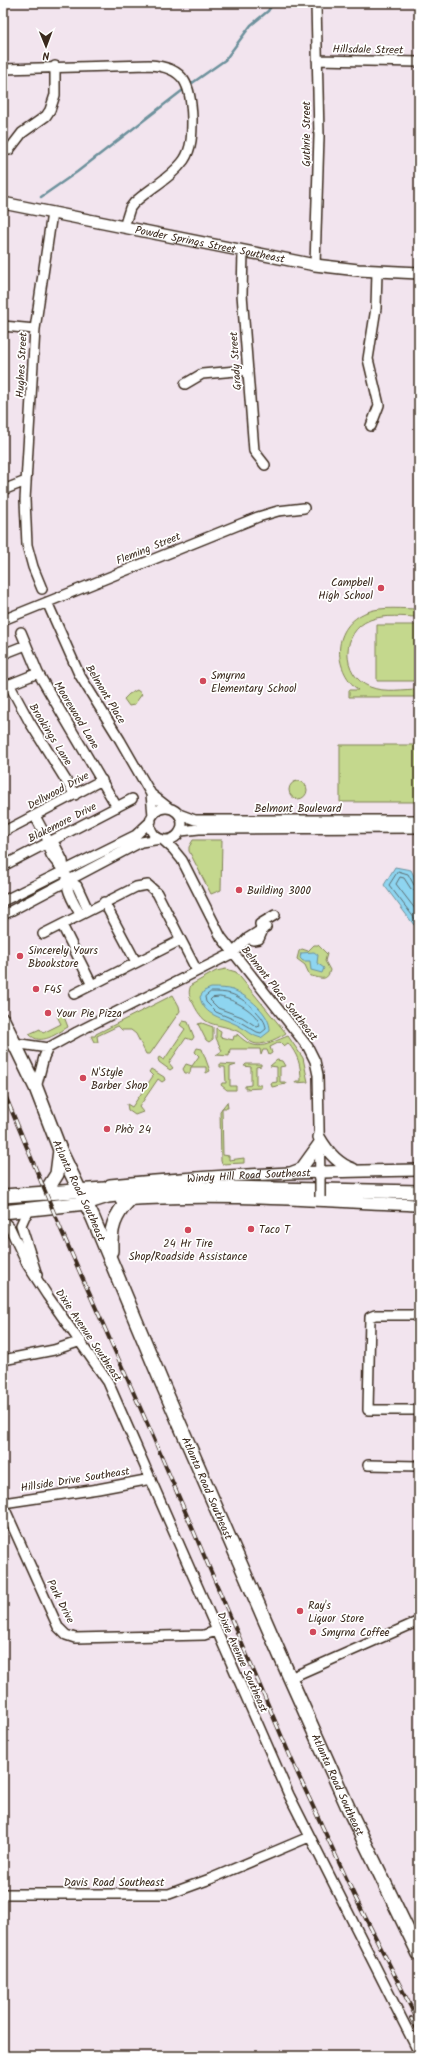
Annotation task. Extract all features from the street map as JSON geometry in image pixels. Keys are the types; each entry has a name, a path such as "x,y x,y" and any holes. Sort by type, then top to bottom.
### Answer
{"main road":[{"name":"Atlanta Road Southeast","path":"3,1020 36,1088 60,1150 111,1259 161,1381 290,1678 351,1814 419,1954"},
{"path":"45,1193 57,1174 60,1150"},
{"name":"Windy Hill Road Southeast","path":"6,1194 226,1182 419,1186"},
{"name":"Windy Hill Road Southeast","path":"3,1212 86,1203 108,1196 143,1192 229,1188 419,1192"},
{"path":"111,1259 110,1235 112,1223 129,1200"}],"street":[{"name":"Guthrie Street","path":"315,265 319,136 316,3"},
{"name":"Hillsdale Street","path":"317,60 419,62"},
{"path":"3,68 156,65 175,72 183,79 189,88 192,98 192,135 187,154 174,171 134,203 130,208 124,227"},
{"path":"9,150 22,133 46,116 50,110 55,95 55,66"},
{"name":"Powder Springs Street Southeast","path":"3,203 315,265 377,271 419,272"},
{"name":"Hughes Street","path":"42,589 33,567 27,545 25,518 26,480 35,329 52,213"},
{"name":"Grady Street","path":"243,251 242,294 254,451 265,465"},
{"path":"371,426 380,405 368,364 368,354 376,308 377,271"},
{"path":"3,326 35,329"},
{"path":"185,384 202,374 248,370"},
{"path":"3,490 26,480"},
{"name":"Fleming Street","path":"3,620 258,516 284,510 304,508"},
{"name":"Belmont Place","path":"47,602 79,674 120,740 151,794 169,808"},
{"name":"Moorewood Lane","path":"21,632 38,673 117,807"},
{"path":"3,654 26,645"},
{"path":"6,686 38,673"},
{"name":"Brookings Lane","path":"6,686 75,795"},
{"name":"Dellwood Drive","path":"3,832 102,780"},
{"name":"Belmont Place","path":"151,794 152,818"},
{"name":"Blakemore Drive","path":"3,866 132,799"},
{"path":"3,901 66,875 141,842 172,839 180,832 182,823 179,814 169,808 160,809 136,835 66,875 3,915"},
{"name":"Belmont Boulevard","path":"179,814 195,820 419,820"},
{"path":"35,816 49,842 55,845 63,861 68,890 84,912"},
{"path":"152,818 152,830 162,839"},
{"name":"Belmont Boulevard","path":"180,832 199,829 419,828"},
{"name":"Belmont Place Southeast","path":"180,832 182,860"},
{"name":"Belmont Place Southeast","path":"162,839 182,860 219,933 233,953 308,1047 315,1061 318,1075 320,1199"},
{"path":"43,934 136,887 148,885 157,893 198,971"},
{"path":"104,902 136,962"},
{"path":"36,1088 44,1057 48,1048 76,1032 233,953 248,938 253,940 259,939 263,928 260,924 275,915"},
{"path":"62,925 92,985"},
{"path":"74,994 181,940"},
{"path":"14,1043 48,1048"},
{"path":"291,1172 301,1169 319,1140 324,1147 344,1166 359,1171"},
{"name":"Windy Hill Road Southeast","path":"80,1190 106,1185 175,1179 291,1172 320,1175 359,1171 419,1170"},
{"name":"Windy Hill Road Southeast","path":"86,1203 225,1197 320,1199 419,1205"},
{"name":"Dixie Avenue Southeast","path":"31,1209 22,1220 22,1229 40,1284"},
{"name":"Dixie Avenue Southeast","path":"3,1221 10,1228 27,1264 40,1284 108,1382 216,1631 309,1837 419,2053"},
{"path":"419,1315 376,1315 370,1317 368,1410 419,1410"},
{"path":"3,1360 54,1350 81,1341"},
{"path":"368,1465 419,1466"},
{"name":"Hillside Drive Southeast","path":"3,1504 151,1479"},
{"name":"Park Drive","path":"3,1504 58,1626 66,1636 75,1638 204,1635 216,1631"},
{"path":"290,1678 419,1621"},
{"name":"Davis Road Southeast","path":"3,1894 169,1894 210,1879 309,1837"}],"green space":[{"path":"386,608 419,609 419,617 382,617 370,620 360,626 354,633 349,643 348,653 349,663 353,673 360,681 370,687 382,690 419,689 419,697 349,697 349,690 358,690 349,681 340,659 342,637 347,627 355,618 373,610"},
{"path":"377,625 419,625 419,681 377,681"},
{"path":"137,690 142,694 134,705 129,706 124,699 129,694"},
{"path":"340,745 419,745 419,802 340,802"},
{"path":"298,781 304,784 307,790 304,796 298,799 292,796 289,790 292,784"},
{"path":"193,840 222,840 221,890 211,894 189,851 189,847"},
{"path":"314,945 318,945 327,954 325,961 330,970 327,977 322,978 310,976 305,965 297,959 299,951 302,949 308,951"},
{"path":"226,969 236,972 286,1033 276,1039 257,1044 251,1042 237,1031 206,1021 202,1017 190,997 189,990 191,985 216,971"},
{"path":"173,995 180,1011 150,1054 146,1054 136,1034 131,1030 122,1030 118,1026 97,1036 98,1042 94,1042 91,1036 95,1036 96,1034"},
{"path":"63,1014 68,1027 49,1038 44,1039 34,1038 29,1034 40,1029 43,1033 61,1024 57,1016"},
{"path":"183,1021 188,1022 194,1037 192,1040 186,1038 169,1063 173,1068 170,1070 159,1062 158,1059 159,1057 164,1060 185,1029 180,1025"},
{"path":"202,1023 213,1027 213,1039 209,1042 206,1040 198,1024"},
{"path":"216,1028 221,1031 220,1037 233,1040 234,1036 237,1036 237,1034 250,1044 256,1046 262,1046 288,1036 303,1058 308,1082 295,1083 296,1081 301,1081 300,1065 297,1056 288,1043 284,1046 280,1042 270,1047 272,1053 269,1055 267,1050 263,1050 261,1055 260,1049 230,1049 229,1056 216,1055 222,1051 216,1038"},
{"path":"197,1048 202,1049 210,1071 206,1073 206,1067 191,1067 190,1073 185,1073 183,1069 186,1064 192,1066 199,1056 195,1052"},
{"path":"277,1060 282,1061 285,1066 280,1067 280,1082 285,1082 286,1084 272,1087 271,1083 277,1082 277,1067 270,1066"},
{"path":"220,1064 236,1065 230,1067 230,1086 236,1086 236,1090 227,1090 221,1085 222,1083 226,1083 225,1067 220,1067"},
{"path":"246,1064 261,1064 261,1066 256,1067 256,1085 261,1085 261,1088 245,1089 245,1086 251,1085 251,1067 244,1066"},
{"path":"151,1069 164,1077 165,1080 162,1082 158,1079 139,1107 143,1112 135,1115 128,1110 127,1104 132,1107 153,1076 149,1072"},
{"path":"227,1102 228,1108 222,1108"},
{"path":"222,1108 223,1155 229,1156 229,1160 244,1158 244,1163 222,1164 220,1111"}],"water":[{"path":"395,867 411,870 419,886 419,923 414,925 384,885"},
{"path":"314,952 318,955 317,963 324,968 322,973 311,970 310,961 303,961 300,958 301,953"},
{"path":"211,988 225,988 233,990 252,1001 267,1018 270,1031 261,1038 210,1013 202,1004 200,997 204,991"}],"waterway":[{"path":"188,86 225,60 251,25 268,11 273,3"},
{"path":"41,197 77,172 183,90"}],"railway":[{"path":"3,1090 62,1232 151,1432 297,1772 355,1897 419,2023"},
{"path":"411,2018 419,2033"}],"place":[{"name":"Campbell High School","path":"381,588"},
{"name":"Smyrna Elementary School","path":"203,681"},
{"name":"Building 3000","path":"239,890"},
{"name":"Sincerely Yours Bbookstore","path":"20,956"},
{"name":"F45","path":"36,989"},
{"name":"Your Pie Pizza","path":"48,1013"},
{"name":"N'Style Barber Shop","path":"83,1078"},
{"name":"Phở 24","path":"107,1129"},
{"name":"Taco T","path":"251,1229"},
{"name":"24 Hr Tire Shop/Roadside Assistance","path":"188,1230"},
{"name":"Ray's Liquor Store","path":"300,1611"},
{"name":"Smyrna Coffee","path":"313,1632"}]}
